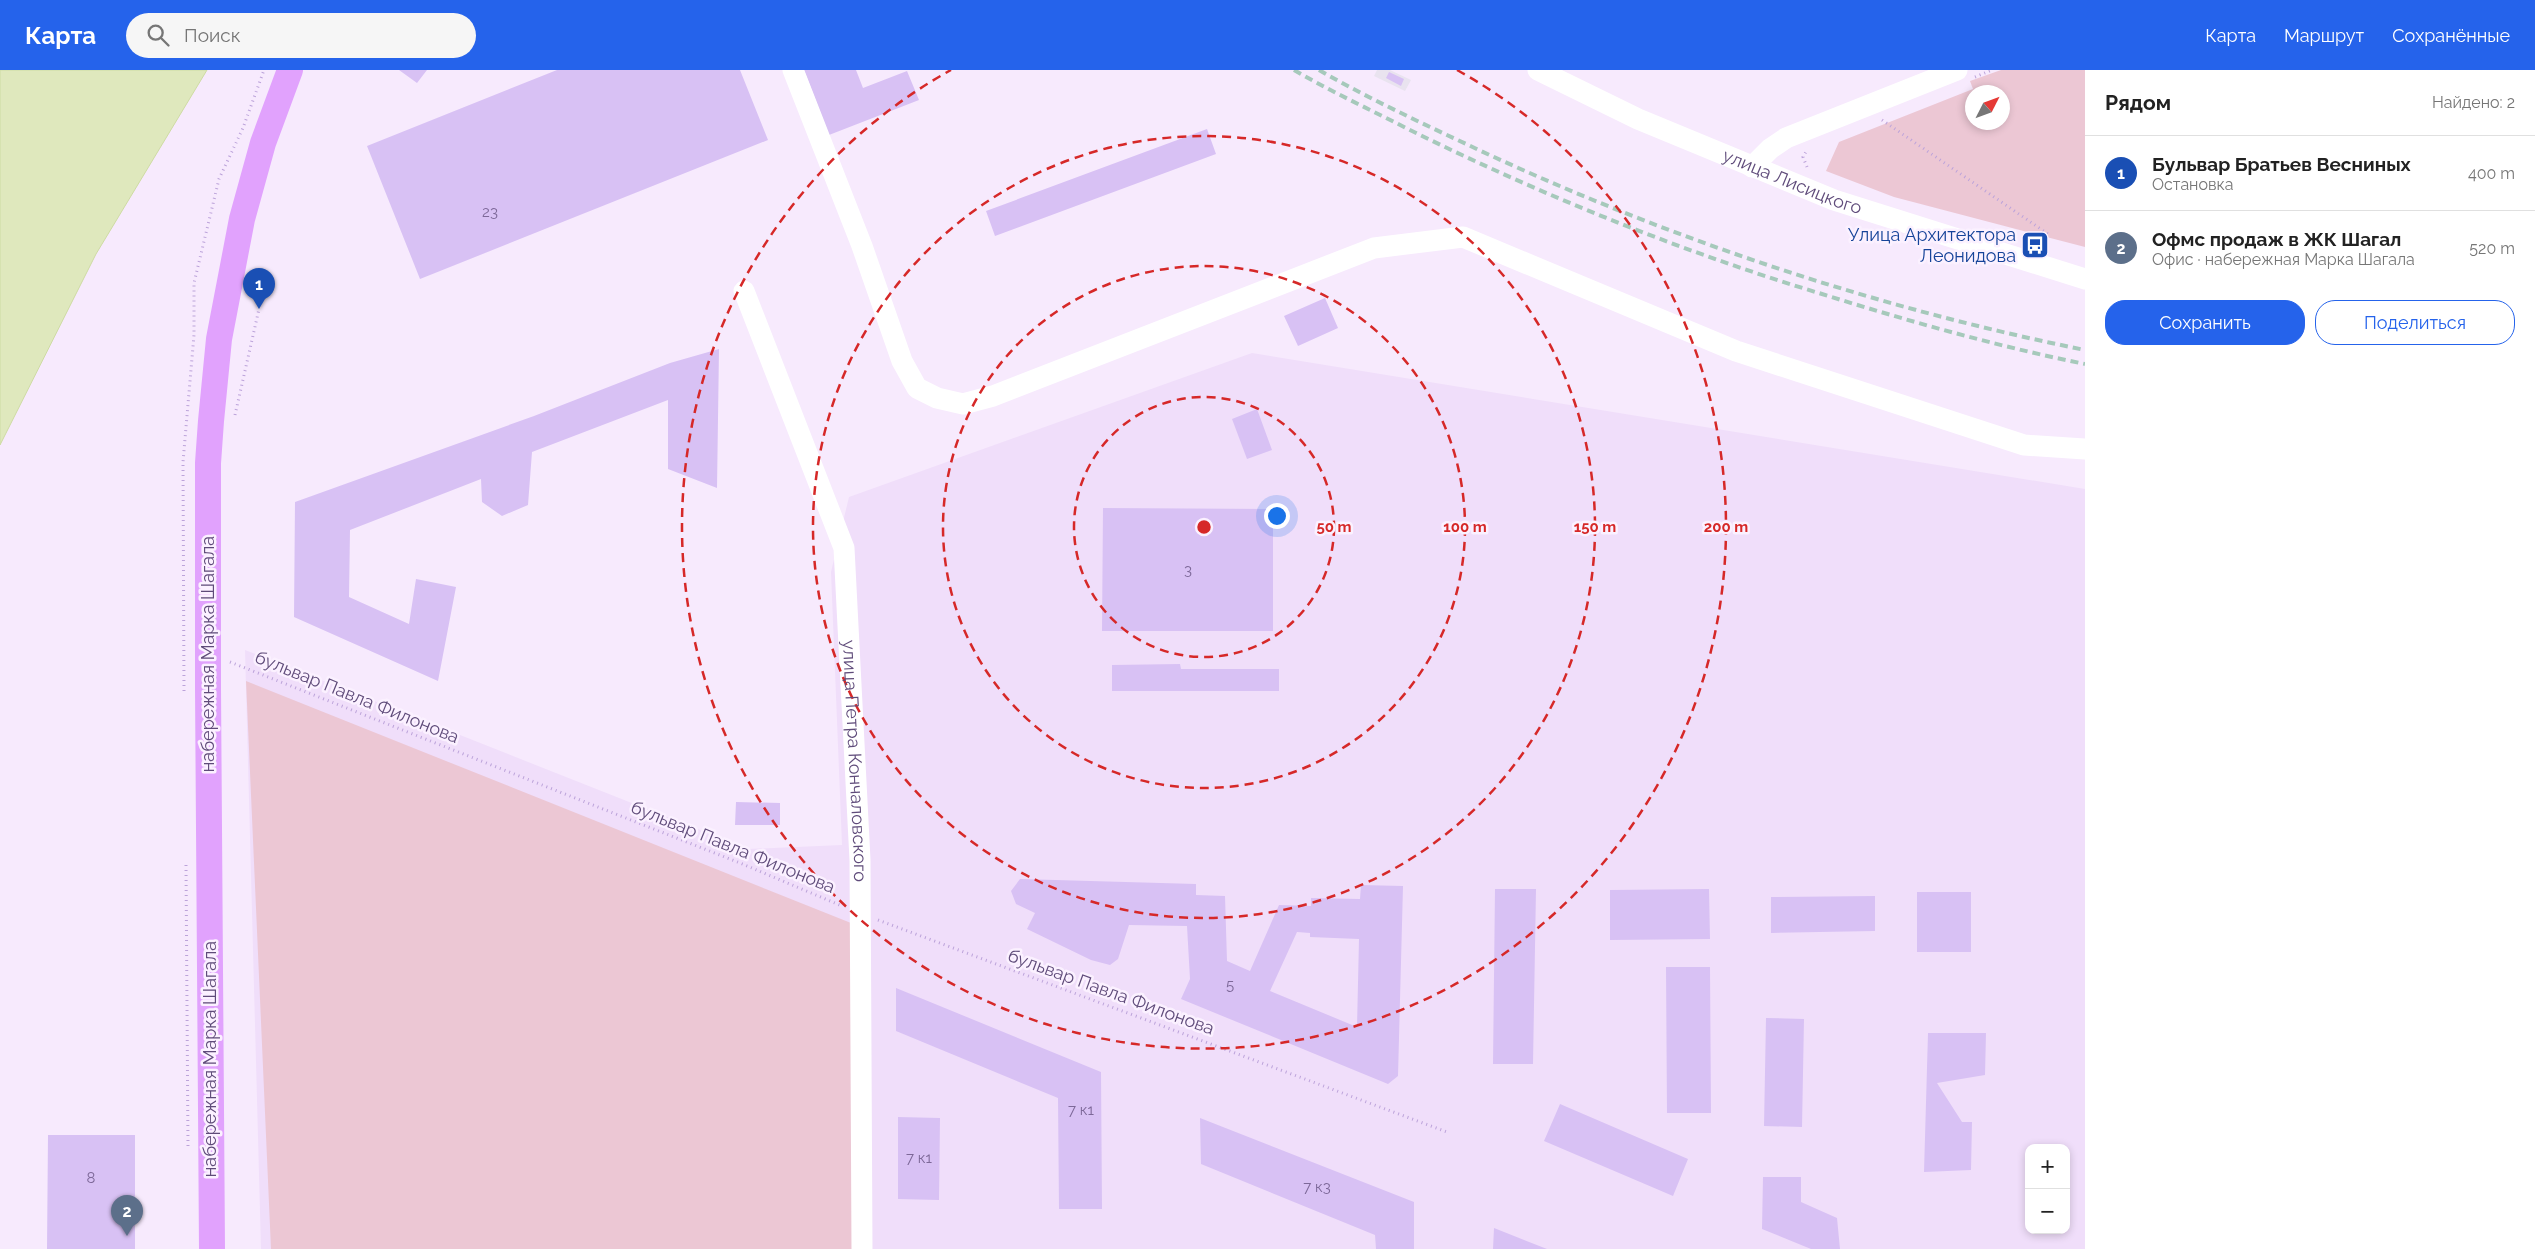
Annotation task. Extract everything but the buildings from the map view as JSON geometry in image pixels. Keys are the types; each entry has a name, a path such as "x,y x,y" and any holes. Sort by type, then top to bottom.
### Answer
{"main road":[{"name":"набережная Марка Шагала","path":"212,1249 208,463 219,338 231,271 252,180 290,70"}],"street":[{"path":"793,70 862,246 902,361 917,388 937,398 963,404 993,396 1374,248 1463,237 1736,351 2024,444 2085,450"},
{"name":"улица Лисицкого","path":"1538,70 1621,111 1834,200 2085,279"},
{"path":"1752,167 1770,149 1786,138 1957,70"},
{"name":"улица Петра Кончаловского","path":"744,291 844,548 860,860 862,1249"}],"path":[{"path":"1882,120 2048,234"},
{"path":"234,419 259,309"},
{"name":"бульвар Павла Филонова","path":"208,653 740,863 861,914 1447,1132"}],"shaded area":[{"path":"0,70 207,70 96,254 0,445"},
{"path":"1377,70 1390,70 1411,80 1405,91 1374,76"},
{"path":"2001,70 2085,70 2085,247 1894,197 1826,171 1839,142 1965,92 1965,130 2010,130 2010,85 1972,85 1970,81"},
{"path":"1252,353 2085,489 2085,1249 261,1249 245,650 748,849 842,845 831,572 849,497"},
{"path":"246,681 851,923 853,1249 271,1249"}],"railway":[{"path":"1294,70 1455,152 1557,198 1714,259 1887,314 1985,341 2085,364"},
{"path":"1319,70 1379,102 1481,151 1627,214 1702,242 1777,268 1930,314 2085,350"}],"place":[{"name":"Улица Архитектора Леонидова","path":"2035,245"},
{"name":"Бульвар Братьев Весниных","path":"259,309"},
{"name":"Офмс продаж в ЖК Шагал","path":"127,1236"}]}
